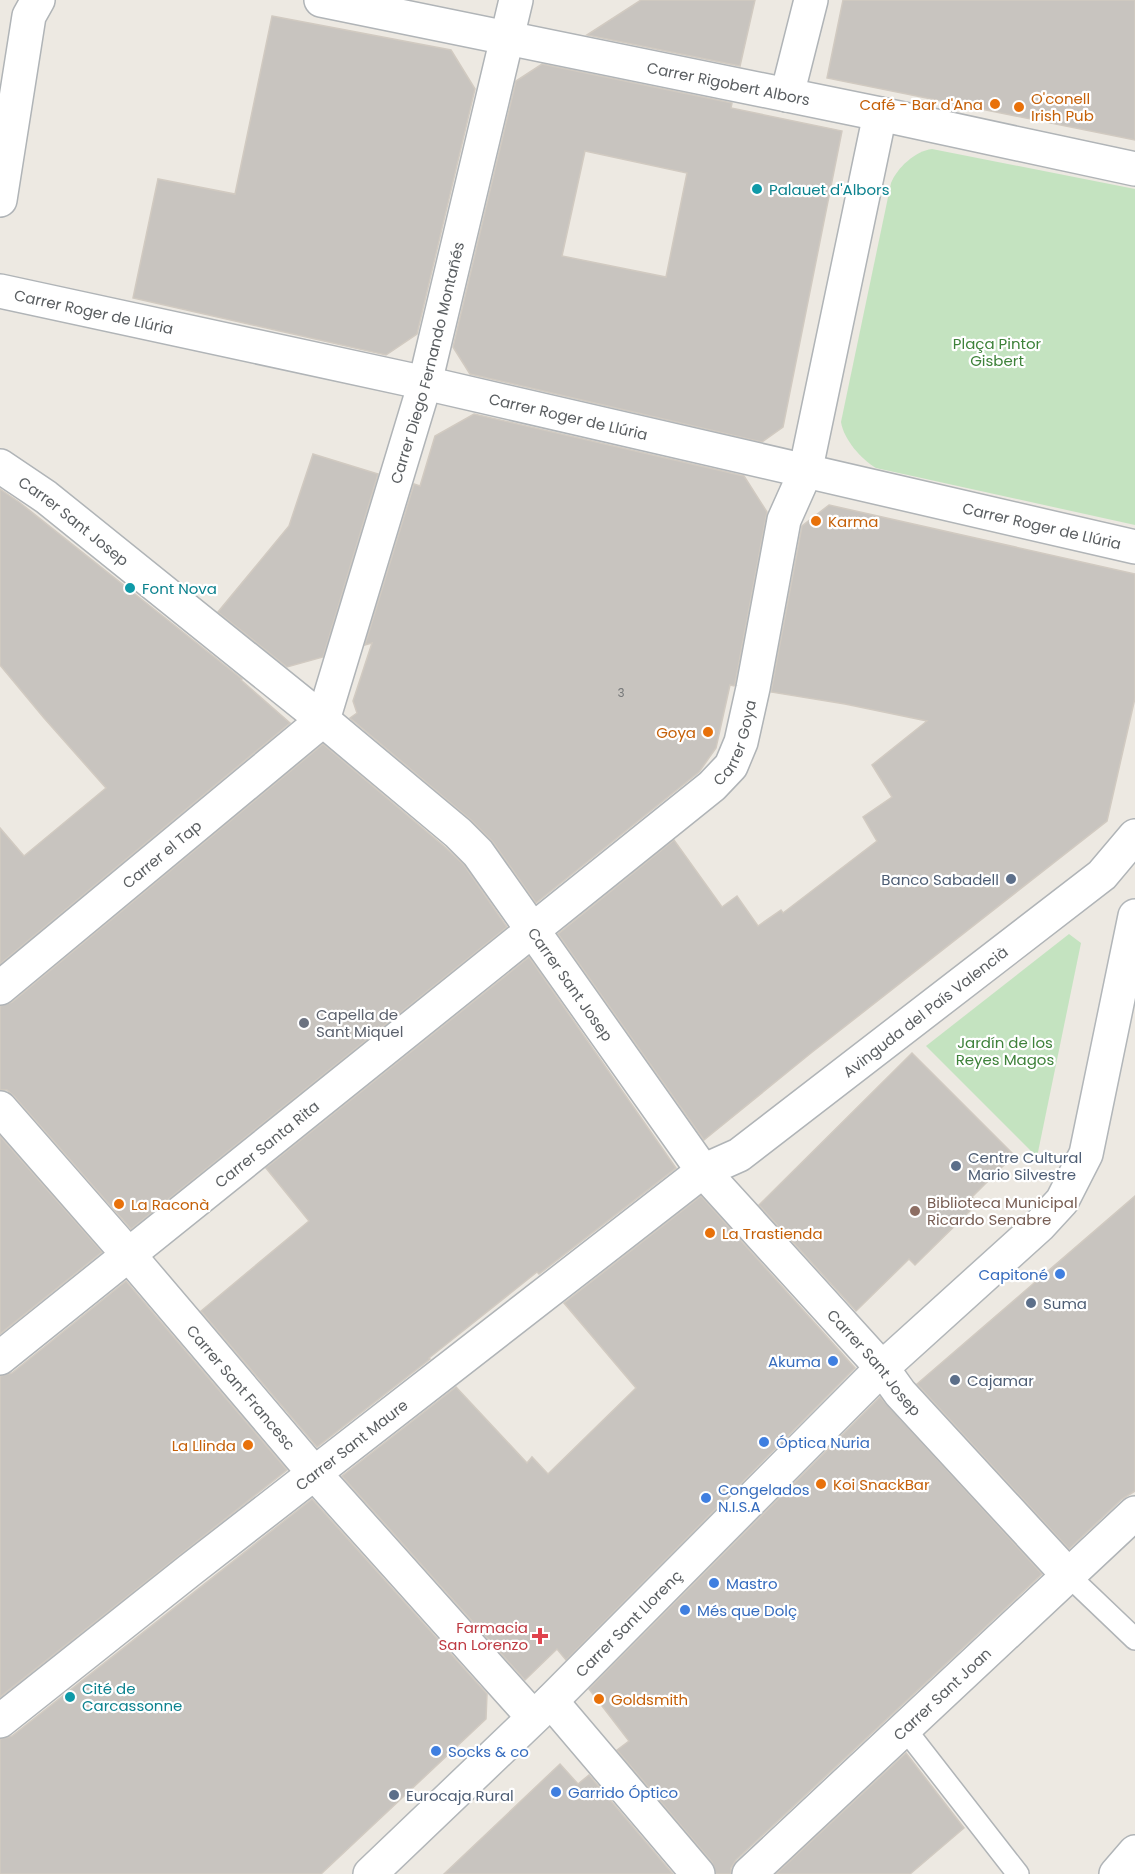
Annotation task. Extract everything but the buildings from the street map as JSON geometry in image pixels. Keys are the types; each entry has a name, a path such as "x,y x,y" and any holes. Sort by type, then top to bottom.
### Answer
{"street":[{"name":"Carrer Rigobert Albors","path":"321,0 880,114 1135,170"},
{"name":"Carrer Diego Fernando Montañés","path":"323,720 425,383 516,0"},
{"path":"787,95 811,0"},
{"path":"0,48 33,8"},
{"path":"0,200 33,8"},
{"path":"805,472 880,114"},
{"name":"Carrer Roger de Llúria","path":"0,291 425,383 1135,547"},
{"name":"Carrer Sant Josep","path":"0,466 46,497 323,720 458,833 478,854 534,931 703,1171 882,1368 900,1393 1069,1576"},
{"name":"Carrer Goya","path":"534,931 712,786 731,766 741,742 753,688 784,520 805,472"},
{"name":"Carrer el Tap","path":"0,988 323,720"},
{"name":"Avinguda del País Valencià","path":"703,1171 739,1155 1102,875 1135,836"},
{"path":"882,1368 1039,1226 1062,1201 1086,1154 1135,916"},
{"name":"Carrer Santa Rita","path":"0,1358 534,931"},
{"name":"Carrer Sant Francesc","path":"0,1108 315,1474 698,1874"},
{"name":"Carrer Sant Maure","path":"0,1721 703,1171"},
{"name":"Carrer Sant Llorenç","path":"370,1874 542,1709 882,1368"},
{"name":"Carrer Sant Joan","path":"749,1874 1135,1513"},
{"path":"1116,1874 1135,1852"}],"lane":[{"path":"1069,1576 1135,1639"},
{"path":"905,1729 1018,1874"}],"green space":[{"name":"Plaça Pintor Gisbert","path":"932,149 1135,189 1135,525 876,468 865,460 849,442 841,422 891,183 907,161 919,153"},
{"name":"Jardín de los Reyes Magos","path":"1069,934 1081,943 1037,1157 926,1046"}],"place":[{"name":"Café - Bar d'Ana","path":"995,104"},
{"name":"O'conell Irish Pub","path":"1019,107"},
{"name":"Palauet d'Albors","path":"757,189"},
{"name":"Karma","path":"816,521"},
{"name":"Font Nova","path":"130,588"},
{"name":"Goya","path":"708,732"},
{"name":"Banco Sabadell","path":"1011,879"},
{"name":"Capella de Sant Miquel","path":"304,1023"},
{"name":"Centre Cultural Mario Silvestre","path":"956,1166"},
{"name":"La Raconà","path":"119,1204"},
{"name":"Biblioteca Municipal Ricardo Senabre","path":"915,1211"},
{"name":"La Trastienda","path":"710,1233"},
{"name":"Capitoné","path":"1060,1274"},
{"name":"Suma","path":"1031,1303"},
{"name":"Akuma","path":"833,1361"},
{"name":"Cajamar","path":"955,1380"},
{"name":"Óptica Nuria","path":"764,1442"},
{"name":"La Llinda","path":"248,1445"},
{"name":"Koi SnackBar","path":"821,1484"},
{"name":"Congelados N.I.S.A","path":"706,1498"},
{"name":"Mastro","path":"714,1583"},
{"name":"Més que Dolç","path":"685,1610"},
{"name":"Farmacia San Lorenzo","path":"540,1636"},
{"name":"Cité de Carcassonne","path":"70,1697"},
{"name":"Goldsmith","path":"599,1699"},
{"name":"Socks & co","path":"436,1751"},
{"name":"Garrido Óptico","path":"556,1792"},
{"name":"Eurocaja Rural","path":"394,1795"}]}
